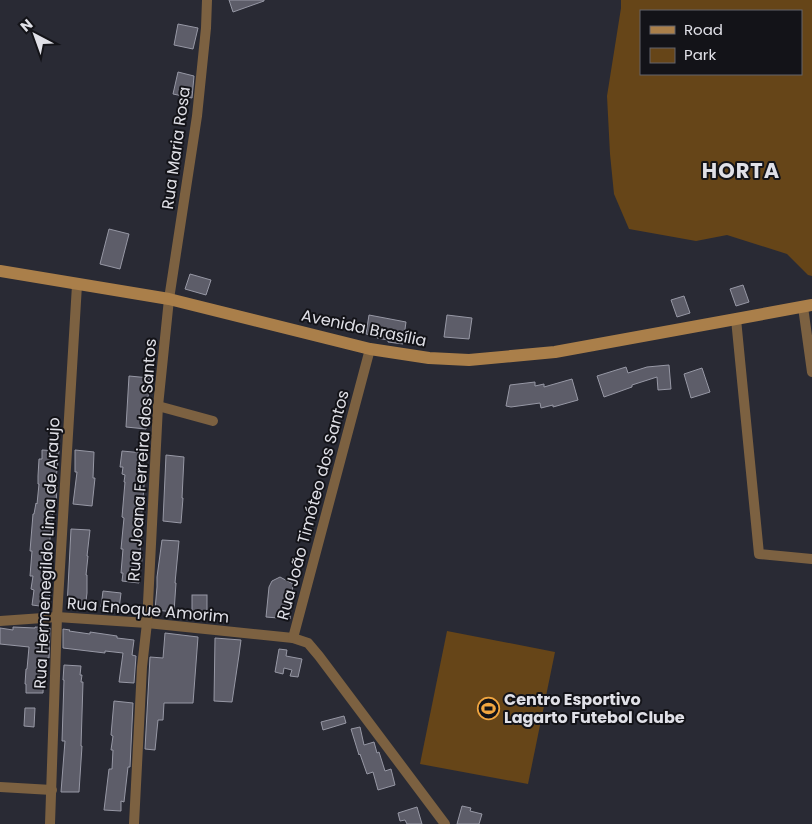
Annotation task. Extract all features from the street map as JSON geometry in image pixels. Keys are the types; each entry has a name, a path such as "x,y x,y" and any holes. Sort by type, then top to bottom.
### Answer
{"main road":[{"name":"Avenida Brasília","path":"0,271 169,299 370,349 429,358 469,360 555,352 808,306"}],"street":[{"name":"Rua Maria Rosa","path":"169,299 197,116 207,0"},
{"name":"Rua Hermenegildo Lima de Araujo","path":"50,824 57,618 77,284"},
{"name":"Rua Joana Ferreira dos Santos","path":"134,824 158,406 169,299"},
{"path":"808,306 812,372"},
{"path":"736,319 759,554 812,559"},
{"name":"Rua João Timóteo dos Santos","path":"370,349 293,638 308,643 319,656 445,824"},
{"path":"158,406 213,421"},
{"name":"Rua Enoque Amorim","path":"0,621 57,618 147,623 293,638"},
{"path":"0,787 52,790"}],"green space":[{"path":"621,0 812,0 812,276 808,275 787,254 727,235 696,241 629,229 614,194 607,96"},
{"name":"Centro Esportivo Lagarto Futebol Clube","path":"447,631 555,652 528,784 420,764"}],"building":[{"path":"229,0 264,0 264,1 233,12"},
{"path":"178,24 198,28 193,49 174,45"},
{"path":"178,72 194,76 192,98 173,94"},
{"path":"109,229 129,234 120,269 100,264"},
{"path":"190,274 211,280 206,295 185,289"},
{"path":"743,285 749,302 736,306 730,289"},
{"path":"684,296 690,313 677,317 671,300"},
{"path":"369,315 406,322 403,344 388,342 388,340 377,338 377,336 366,334"},
{"path":"447,315 472,318 469,339 444,337"},
{"path":"669,365 671,389 658,390 657,377 604,397 597,376 626,367 628,373 647,367"},
{"path":"702,368 710,392 691,398 684,374"},
{"path":"129,376 150,378 148,398 150,398 146,429 126,427"},
{"path":"572,379 578,400 553,407 553,405 541,408 540,403 506,406 510,385 535,382 535,386 544,384 544,387"},
{"path":"42,450 59,451 56,504 54,504 48,557 47,585 51,585 48,607 32,605 34,590 31,589 33,576 30,576 33,514 37,504 39,459 42,459"},
{"path":"75,450 94,452 93,478 95,478 92,506 73,504 77,472 75,472"},
{"path":"122,451 144,453 140,552 142,552 142,559 139,583 122,581 123,549 121,549 125,475 122,474 123,467 120,467"},
{"path":"166,455 184,457 181,523 163,521"},
{"path":"71,529 90,530 85,609 67,607"},
{"path":"162,540 179,541 174,612 155,610"},
{"path":"280,577 293,584 290,619 266,617 269,587 272,581"},
{"path":"103,591 121,593 119,609 101,607"},
{"path":"192,595 207,595 207,614 192,614"},
{"path":"13,627 50,628 49,658 47,658 46,667 44,667 43,693 26,693 25,684 29,647 0,644 0,628 13,630"},
{"path":"63,629 134,640 132,655 136,656 134,683 119,682 123,653 63,648"},
{"path":"165,633 198,637 193,703 164,703 163,720 158,720 155,750 145,749 150,657 163,658"},
{"path":"215,638 241,640 232,702 214,701"},
{"path":"279,649 287,650 286,656 302,659 298,677 290,676 292,670 284,668 283,674 275,672"},
{"path":"64,665 81,666 80,675 82,675 81,682 83,682 79,792 61,792 65,741 62,741"},
{"path":"114,701 133,703 130,767 128,767 124,802 121,801 121,811 104,810 109,769 112,769 113,750 111,750 113,736 111,735"},
{"path":"25,708 35,708 34,727 24,726"},
{"path":"344,716 346,723 323,730 321,722"},
{"path":"360,727 364,745 374,742 385,771 391,769 395,785 378,790 373,772 367,774 351,729"},
{"path":"462,806 471,808 470,811 482,814 479,824 457,824"},
{"path":"417,807 422,824 407,824 405,820 400,821 398,813"}],"place":[{"name":"Centro Esportivo Lagarto Futebol Clube","path":"488,708"}],"district":[{"name":"HORTA","path":"741,170"}]}
